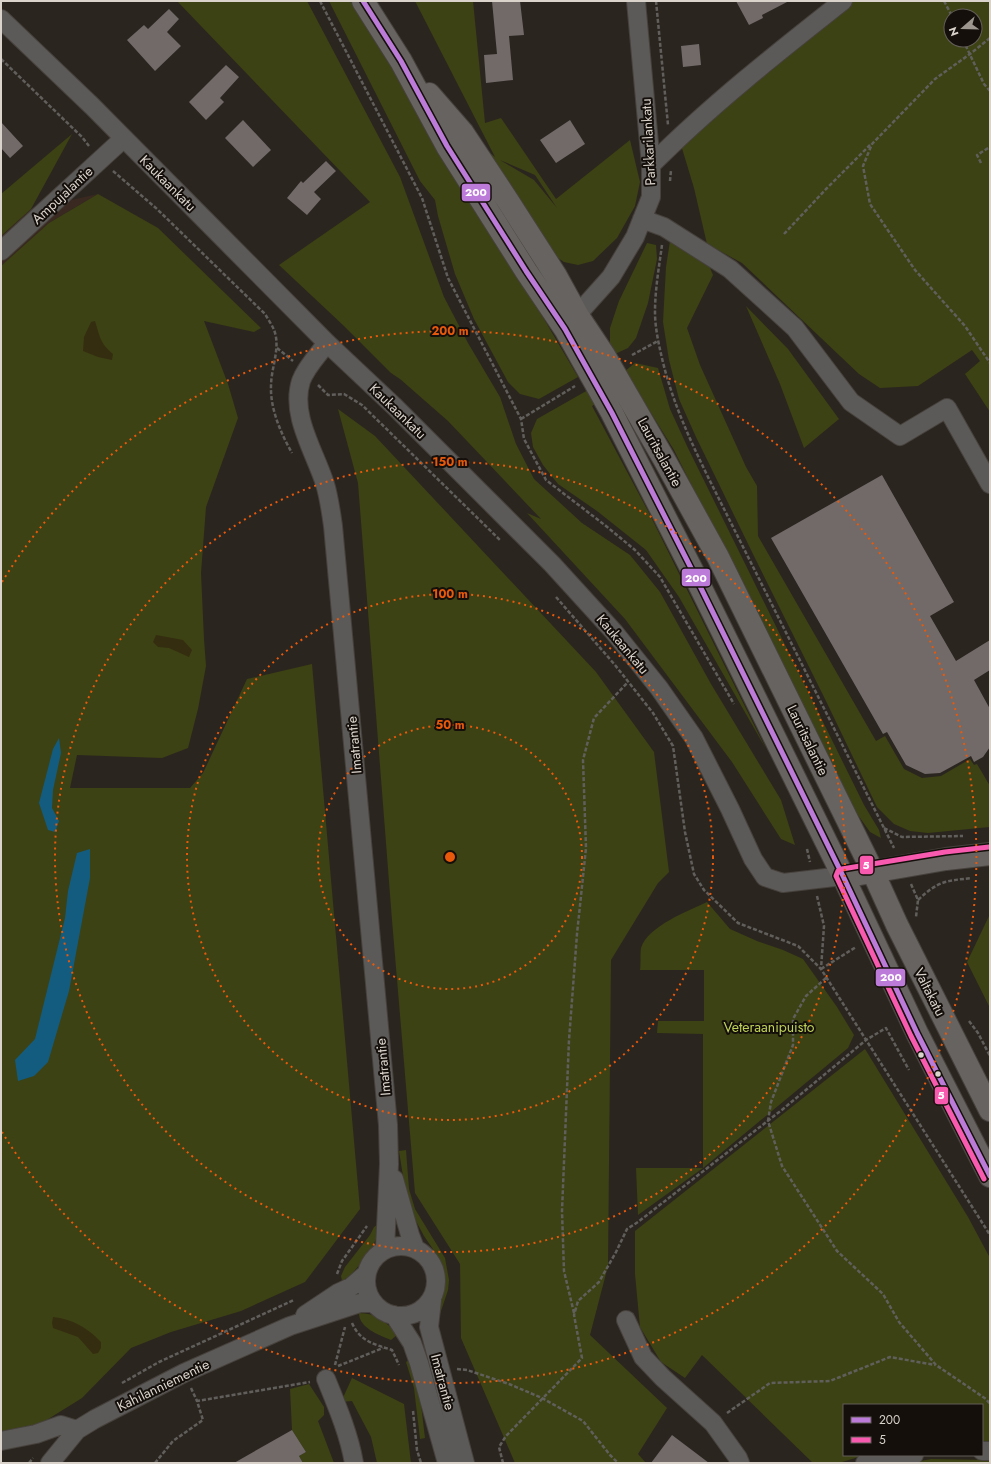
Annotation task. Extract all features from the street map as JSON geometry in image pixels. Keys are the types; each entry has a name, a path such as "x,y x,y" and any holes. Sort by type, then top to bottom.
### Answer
{"main road":[{"name":"Lauritsalantie","path":"363,1 401,61 447,146 526,271 604,355 718,557 873,872"},
{"name":"Lauritsalantie","path":"572,322 612,413 694,572 843,876"},
{"path":"843,876 990,854"},
{"name":"Valtakatu","path":"873,872 897,925 990,1110"},
{"name":"Valtakatu","path":"843,876 914,1026 990,1176"}],"street":[{"name":"Parkkarilankatu","path":"572,322 611,277 635,237 650,197 651,165 636,1"},
{"path":"651,165 669,146 763,63 843,1"},
{"name":"Kaukaankatu","path":"1,19 92,106 123,139 327,343 395,407 552,564 614,632 659,688 694,738 753,859 764,877 783,883 843,876"},
{"name":"Ampujalantie","path":"1,252 123,139"},
{"path":"642,219 664,227 730,268 795,328 851,402 900,436 947,408 990,484"},
{"name":"Imatrantie","path":"327,343 305,371 301,382 298,400 301,418 325,484 333,526 388,1125 389,1159 385,1249"},
{"name":"Imatrantie","path":"389,1159 415,1248"},
{"path":"405,1245 415,1248 424,1253 436,1270 436,1290 432,1300 415,1314 404,1316 384,1312 373,1303 367,1287 366,1274 368,1266 373,1259 385,1249 405,1245"},
{"name":"Kahilanniementie","path":"344,1305 351,1287 366,1274"},
{"name":"Imatrantie","path":"432,1300 429,1327 464,1463"},
{"name":"Kahilanniementie","path":"50,1463 77,1430 95,1419 184,1373 290,1326 344,1305 373,1303"},
{"name":"Imatrantie","path":"394,1315 412,1343 447,1463"},
{"path":"626,1320 643,1357 663,1378 713,1423 740,1463"},
{"path":"326,1379 352,1447 354,1463"},
{"path":"1,1441 36,1434 61,1425 77,1430"},
{"path":"865,1463 908,1456"}],"path":[{"path":"320,1 422,198 448,278 521,419 524,439 546,480 635,550 660,577 736,706"},
{"path":"656,1 669,146 671,174 670,187"},
{"path":"784,234 826,188 872,144 935,79 990,38"},
{"path":"967,48 984,84 990,91"},
{"path":"1,60 82,137 100,160 157,209 265,314 275,331 276,348 271,386 273,403 278,425 283,438 294,456"},
{"path":"872,144 863,166 870,204 915,270 965,326 990,363"},
{"path":"981,163 977,155 990,147"},
{"path":"664,227 656,291 655,313 658,341 667,380 684,426 709,479 903,866 918,900 916,916 917,921"},
{"path":"632,355 658,341"},
{"path":"276,348 305,371 328,395 344,394 362,404 506,546"},
{"path":"521,419 578,384"},
{"path":"555,596 653,713 673,746 684,832 694,874 704,890 738,923 798,946 821,969 990,1235"},
{"path":"503,1463 499,1447 506,1436 582,1358 564,1271 562,1211 569,1040 577,934 586,848 583,760 594,718 628,682"},
{"path":"884,828 902,837 969,835"},
{"path":"806,844 824,926 821,969"},
{"path":"918,900 929,889 940,883 977,877"},
{"path":"826,978 806,996 792,1019 793,1045 774,1094 768,1121 782,1166 837,1250 883,1294 899,1322 936,1365 986,1398 990,1404"},
{"path":"966,1017 978,1033 990,1056"},
{"path":"574,1314 578,1301 599,1282 627,1229 768,1121 866,1040 886,1028 909,1070"},
{"path":"368,1225 342,1261 334,1282 356,1332 371,1343 392,1350 402,1369"},
{"path":"344,1305 334,1368 384,1348"},
{"path":"713,1423 770,1383 830,1381 890,1357 936,1365"},
{"path":"451,1369 467,1370 509,1384 542,1398 583,1421 618,1463"},
{"path":"155,1463 173,1441 203,1420 197,1400 326,1379"},
{"path":"412,1405 417,1450 421,1463"}],"shaded area":[{"path":"98,194 49,223 1,266 1,236 31,209"}],"green space":[{"path":"177,1 307,1 400,177 444,297 468,343 500,397 516,444 534,479 582,523 630,555 660,592 711,684 781,800 795,845 781,839 732,762 625,619 527,513 541,519 448,421 400,379 391,373 344,326 279,265 370,202"},
{"path":"329,1 350,1 460,176 578,377 539,399 520,394 508,382 474,319 455,274 438,216 435,200 420,181"},
{"path":"415,1 473,1 485,123 501,118 556,199 630,140 640,182 635,206 617,238 593,261 578,265 564,262 555,256 482,146 495,157","holes":["500,160 535,175 557,208 534,180"]},
{"path":"853,1 990,1 990,412 965,374 980,361 972,350 918,386 880,388 859,374 742,263 707,244 694,188 681,145"},
{"path":"72,134 31,209 1,236 1,194"},
{"path":"98,194 158,228 261,328 254,332 204,321 228,384 238,418 206,507 201,573 206,666 198,709 188,748 162,758 77,755 70,788 190,788 203,773 247,679 312,664 360,1209 305,1282 241,1311 171,1332 131,1348 82,1398 37,1426 1,1436 1,266 49,223"},
{"path":"670,241 708,263 713,275 687,328 700,365 746,467 757,486 758,536 876,741 885,736 904,769 922,778 941,776 970,759 974,765 977,764 990,786 990,827 928,833 910,831 894,824 877,807 696,437 679,399 669,360 663,322 666,267"},
{"path":"647,243 656,245 657,259 648,303 636,338 628,348 615,354 610,343 610,328 619,301"},
{"path":"746,306 788,349 839,419 804,448 780,384"},
{"path":"635,363 658,368 670,409 687,446 864,805 879,830 881,838 870,832 853,808 674,450 625,371"},
{"path":"588,390 595,404 592,406 648,511 766,749 679,597 646,550 597,511 558,484 543,465 533,447 531,433 537,419"},
{"path":"338,409 375,436 596,672 654,752 669,872 658,883 611,960 608,1266 590,1335 667,1408 638,1454 646,1463 515,1463 461,1338 460,1264 415,1193 358,483"},
{"name":"Veteraanipuisto","path":"707,902 730,929 803,959 837,1007 854,1035 848,1048 703,1168 703,1034 657,1033 658,1021 704,1021 704,970 640,970 641,948 645,940 660,926"},
{"path":"990,914 990,1008 967,962"},
{"path":"865,1049 968,1217 990,1258 990,1442 983,1441 983,1404 843,1404 843,1456 862,1456 839,1463 813,1463 702,1355 685,1378 661,1362 640,1327 635,1274 635,1231"},
{"path":"406,1150 409,1189 415,1209 445,1258 449,1280 448,1290 438,1320 438,1302 443,1292 443,1271 437,1255 424,1236 410,1210 399,1151"},
{"path":"636,1168 703,1168 638,1215"},
{"path":"377,1225 377,1235 372,1247 352,1274 342,1281 341,1276 345,1267"},
{"path":"359,1313 365,1313 381,1319 397,1335 391,1340 370,1330 362,1323"},
{"path":"410,1359 419,1388 425,1438 420,1439 414,1388 406,1362"},
{"path":"352,1378 404,1404 411,1463 377,1463 371,1437 352,1401 341,1402"},
{"path":"309,1384 324,1407 324,1415 318,1421 334,1463 303,1463 299,1456 306,1452 292,1430 290,1389"},
{"path":"931,1459 990,1460 990,1463 910,1463"}],"sand":[{"path":"95,321 99,336 113,354 112,360 98,357 83,351 84,337 91,322"},
{"path":"156,635 183,640 192,650 189,657 169,648 158,647 153,642"},
{"path":"53,1317 73,1322 91,1332 101,1342 101,1348 98,1353 93,1354 78,1337 53,1328"}],"water":[{"path":"59,738 61,753 53,790 52,808 59,821 55,832 48,830 39,803 53,749"},
{"path":"90,849 90,878 69,991 48,1062 34,1076 18,1081 15,1060 35,1039 65,918 68,891 77,853"}],"building":[{"path":"492,1 520,1 524,35 509,36 513,80 486,83 484,55 497,54"},
{"path":"736,1 789,1 762,15 763,18 749,25"},
{"path":"169,9 179,19 167,32 181,46 155,71 127,40 144,25 148,29"},
{"path":"699,44 701,65 683,67 681,46"},
{"path":"226,65 239,77 220,98 224,102 206,120 189,102"},
{"path":"243,120 271,150 253,167 225,138"},
{"path":"570,120 585,144 556,163 540,140"},
{"path":"1,122 23,146 10,158 1,148"},
{"path":"326,161 336,171 314,192 321,199 307,215 287,198 301,181 303,183"},
{"path":"882,475 954,602 930,616 956,661 990,640 990,670 974,680 990,709 990,747 983,757 974,762 971,756 940,773 925,774 906,765 887,732 883,734 771,538"},
{"path":"292,1430 306,1452 299,1456 303,1463 234,1463"},
{"path":"672,1435 709,1463 651,1463"}],"transit line":[{"name":"200","path":"363,1 401,61 447,146 526,271 565,329 612,413 693,572 843,876 917,1033 990,1176"},
{"name":"5","path":"984,1179 911,1036 836,876 838,871 842,869 945,852 989,847"}]}
